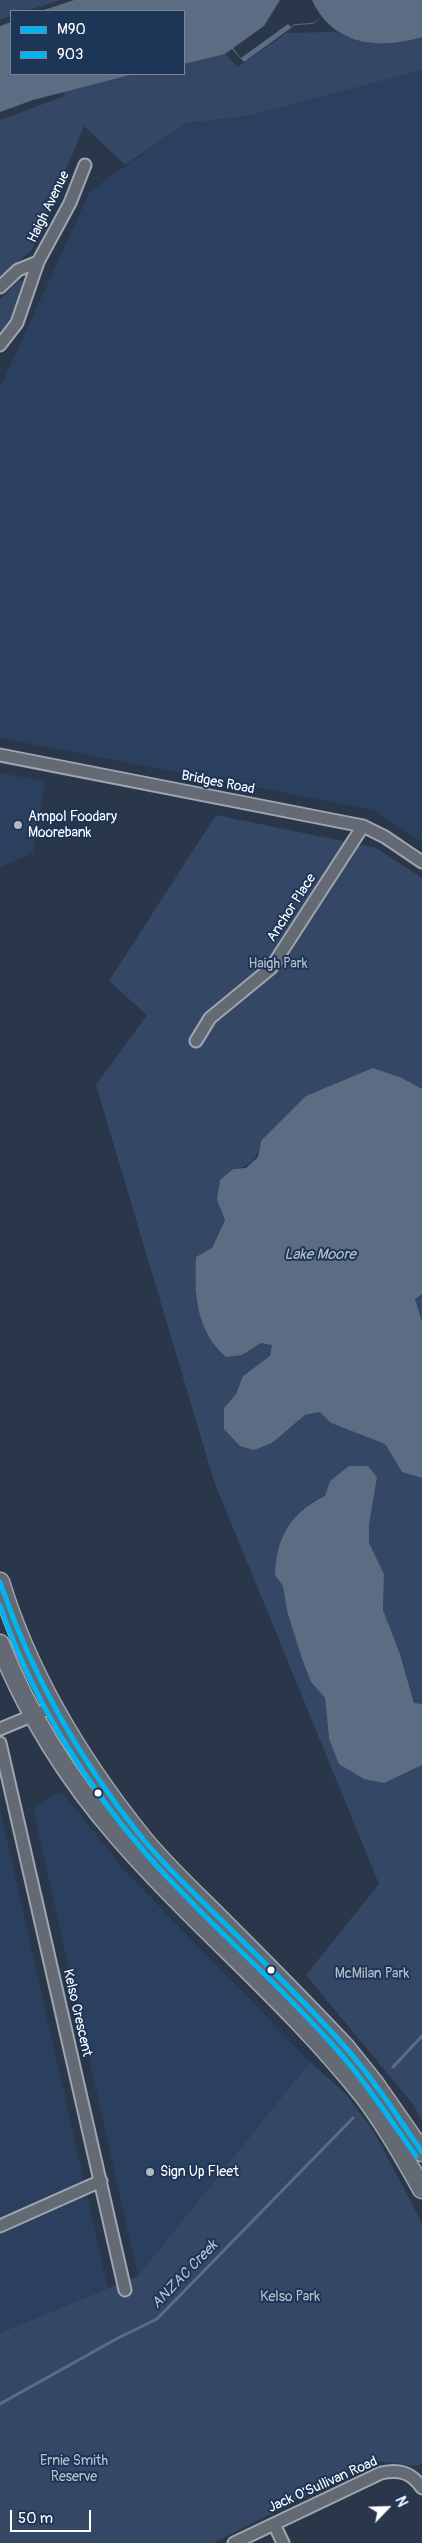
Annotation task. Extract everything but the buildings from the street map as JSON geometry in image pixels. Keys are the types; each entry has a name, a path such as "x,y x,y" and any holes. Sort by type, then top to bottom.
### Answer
{"highway":[{"path":"0,1582 21,1642 53,1707 90,1768 143,1840 321,2022 384,2111 422,2152"},
{"path":"0,1644 35,1716 60,1758 91,1803 118,1836 316,2041 356,2074"},
{"path":"384,2111 422,2189"}],"street":[{"name":"Haigh Avenue","path":"0,345 17,323 38,262 70,203 85,165"},
{"name":"Haigh Avenue","path":"0,287 18,270 38,262"},
{"name":"Bridges Road","path":"0,756 363,826 385,837 422,862"},
{"name":"Anchor Place","path":"196,1041 210,1018 271,968 363,826"},
{"path":"0,1730 53,1707"},
{"name":"Kelso Crescent","path":"0,1743 101,2181 124,2290"},
{"path":"0,2226 101,2181"},
{"name":"Jack O'Sullivan Road","path":"234,2543 381,2473 392,2471 409,2474 422,2488"},
{"path":"274,2524 283,2543"}],"shaded area":[{"path":"422,70 422,842 374,810 0,738 0,388 90,191 187,123 248,116"},
{"path":"0,773 45,781 33,853 0,867"},
{"path":"57,1793 63,1794 126,1872 310,2062 138,2276 34,1813 37,1806"},
{"path":"0,1809 108,2289 0,2333"}],"green space":[{"path":"0,0 61,0 29,10 10,10 10,16 0,20"},
{"path":"337,32 368,43 379,44 401,42 422,37 422,70 248,116 187,123 125,165 84,126 32,250 0,277 0,120 65,96 63,92 130,75 185,75 185,64 225,54 238,67 286,33"},
{"path":"23,280 9,325 0,339 0,300 18,281"},
{"name":"Haigh Park","path":"216,815 376,848 422,878 422,1089 402,1078 261,1141 255,1157 249,1164 233,1169 217,1200 225,1220 212,1248 196,1257 195,1281 202,1323 242,1355 261,1343 272,1345 270,1356 243,1376 236,1394 224,1408 272,1443 305,1415 320,1412 331,1423 385,1444 402,1472 422,1478 422,1704 415,1704 400,1654 383,1610 384,1574 369,1544 369,1525 377,1477 330,1481 325,1496 310,1503 283,1586 287,1611 302,1659 311,1682 325,1698 329,1739 422,1765 422,2121 412,2103 306,1975 379,1884 214,1481 96,1085 147,1015 109,981"},
{"path":"422,1294 422,1321 415,1298"},
{"name":"Kelso Park","path":"310,2062 346,2094 374,2132 422,2223 422,2463 417,2466 375,2461 213,2543 0,2543 0,2333 138,2276"}],"water":[{"path":"74,0 280,0 264,26 233,48 241,58 288,24 291,27 295,24 313,23 321,17 313,24 295,25 244,62 232,49 225,54 185,64 185,10 44,10"},
{"path":"312,0 422,0 422,37 390,43 359,41 332,27 321,15"},
{"path":"10,22 10,75 130,75 33,100 0,112 0,26"},
{"name":"Lake Moore","path":"373,1068 402,1078 422,1089 422,1294 415,1299 422,1321 422,1478 402,1472 385,1444 331,1423 320,1412 305,1415 272,1443 254,1450 240,1446 224,1429 224,1408 236,1394 243,1376 270,1356 272,1345 261,1343 242,1355 226,1357 208,1336 199,1311 197,1298 196,1257 212,1248 225,1220 217,1200 220,1180 233,1169 246,1168 258,1157 261,1141 306,1096"},
{"path":"349,1466 368,1466 377,1477 369,1525 369,1543 384,1574 383,1610 400,1654 414,1703 422,1704 422,1765 384,1783 364,1779 339,1764 329,1739 325,1698 311,1682 287,1611 283,1586 275,1575 278,1549 288,1528 303,1510 325,1496 330,1481"}],"waterway":[{"name":"ANZAC Creek","path":"393,2067 422,2036"},
{"name":"ANZAC Creek","path":"0,2404 118,2338 157,2319 353,2118"}],"transit line":[{"name":"M90","path":"0,1582 27,1651 43,1684 79,1748 120,1809 167,1866 297,1995 346,2048 376,2086 422,2152"},
{"name":"903","path":"0,1605 27,1672 44,1705 81,1768 102,1798 147,1855 170,1880 293,2002 340,2053 370,2090 416,2156"}],"place":[{"name":"Ampol Foodary Moorebank","path":"18,825"},
{"name":"Sign Up Fleet","path":"150,2172"}],"park label":[{"name":"McMilan Park","path":"372,1974"},
{"name":"Ernie Smith Reserve","path":"74,2470"}]}
